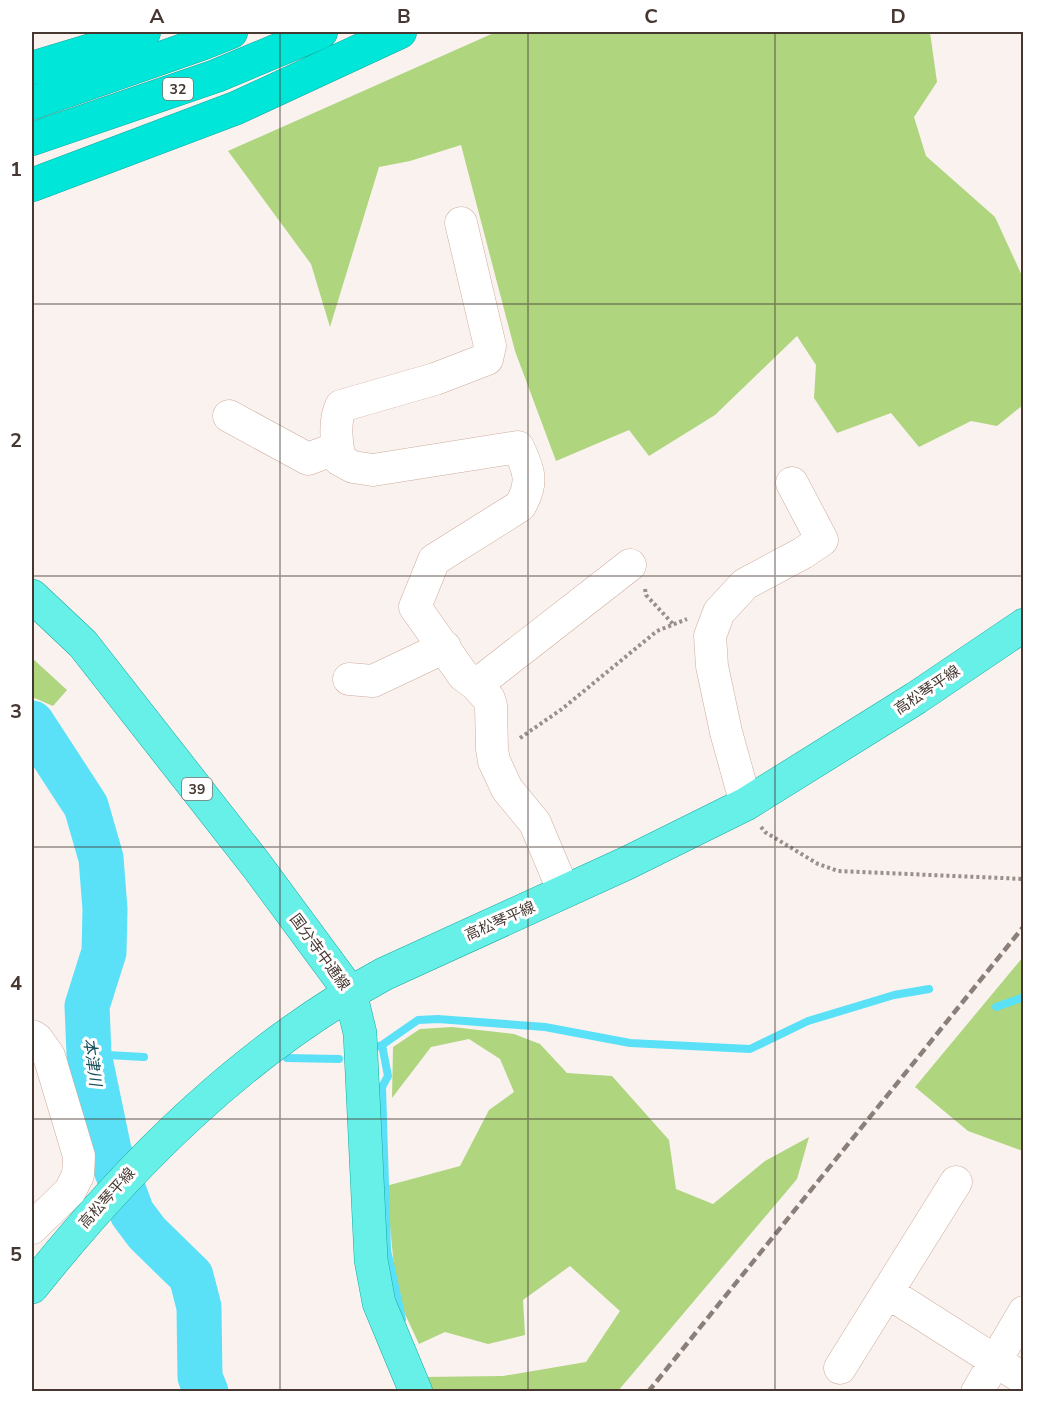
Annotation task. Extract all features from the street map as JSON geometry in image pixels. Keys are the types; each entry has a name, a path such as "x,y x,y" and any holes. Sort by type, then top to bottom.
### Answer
{"highway":[{"path":"32,68 144,32"},
{"name":"32","path":"32,103 231,32"},
{"name":"32","path":"32,139 216,76 321,32"},
{"path":"32,185 236,108 400,32"}],"main road":[{"name":"国分寺中通線","path":"32,596 83,644 256,866 350,993 360,1033 371,1260 379,1303 416,1392"},
{"name":"高松琴平線","path":"37,1268 142,1159 222,1085 266,1049 350,993 384,974 692,832 746,804 916,698 1023,625"}],"street":[{"path":"461,223 490,346 487,358 435,378 341,405 338,412 337,448 340,460 353,467 374,470 518,447 529,469 528,494 520,506 434,560 415,607 463,675 489,699 494,761 507,789 534,823 564,892"},
{"path":"229,416 308,459 337,448"},
{"path":"746,804 726,732 712,666 710,636 719,612 745,584 803,553 822,540 792,483"},
{"path":"476,685 630,565"},
{"path":"349,679 373,681 444,647"},
{"path":"32,1036 49,1056 79,1156 78,1175 70,1191 32,1228"},
{"path":"840,1368 956,1182"},
{"path":"887,1292 1023,1379"},
{"path":"977,1392 1023,1312"}],"path":[{"path":"630,565 642,567 646,595 674,624"},
{"path":"492,749 522,737 562,709 657,632 688,618"},
{"path":"746,804 765,832 818,864 838,871 1023,879"}],"green space":[{"path":"496,32 930,32 937,82 914,117 926,156 995,217 1023,278 1023,405 997,426 971,421 919,447 891,413 837,433 814,398 816,365 797,336 715,415 649,456 629,430 556,461 515,351 461,145 410,161 379,167 330,327 311,264 228,151"},
{"path":"32,658 67,690 53,706 32,697"},
{"path":"1023,957 1023,1151 968,1131 915,1087"},
{"path":"452,1027 514,1034 540,1044 567,1073 612,1076 669,1140 676,1189 713,1204 765,1161 809,1137 797,1179 618,1391 432,1391 423,1377 503,1376 586,1362 620,1311 570,1266 523,1300 525,1335 488,1344 445,1332 419,1344 397,1297 386,1186 460,1166 489,1110 514,1092 500,1059 469,1039 431,1047 392,1098 393,1047 420,1029"}],"waterway":[{"name":"本津川","path":"32,723 86,806 101,858 105,909 104,952 87,1006 89,1054 109,1150 132,1213 147,1233 191,1276 199,1307 200,1377 206,1392"},
{"path":"376,1047 418,1020 438,1019 545,1027 630,1043 750,1049 808,1021 894,995 929,989"},
{"path":"996,1007 1024,997"},
{"path":"382,1045 388,1076 382,1087 387,1250 402,1319"},
{"path":"89,1054 144,1057"},
{"path":"287,1058 339,1059"}],"railway":[{"path":"648,1392 1024,926"}]}
